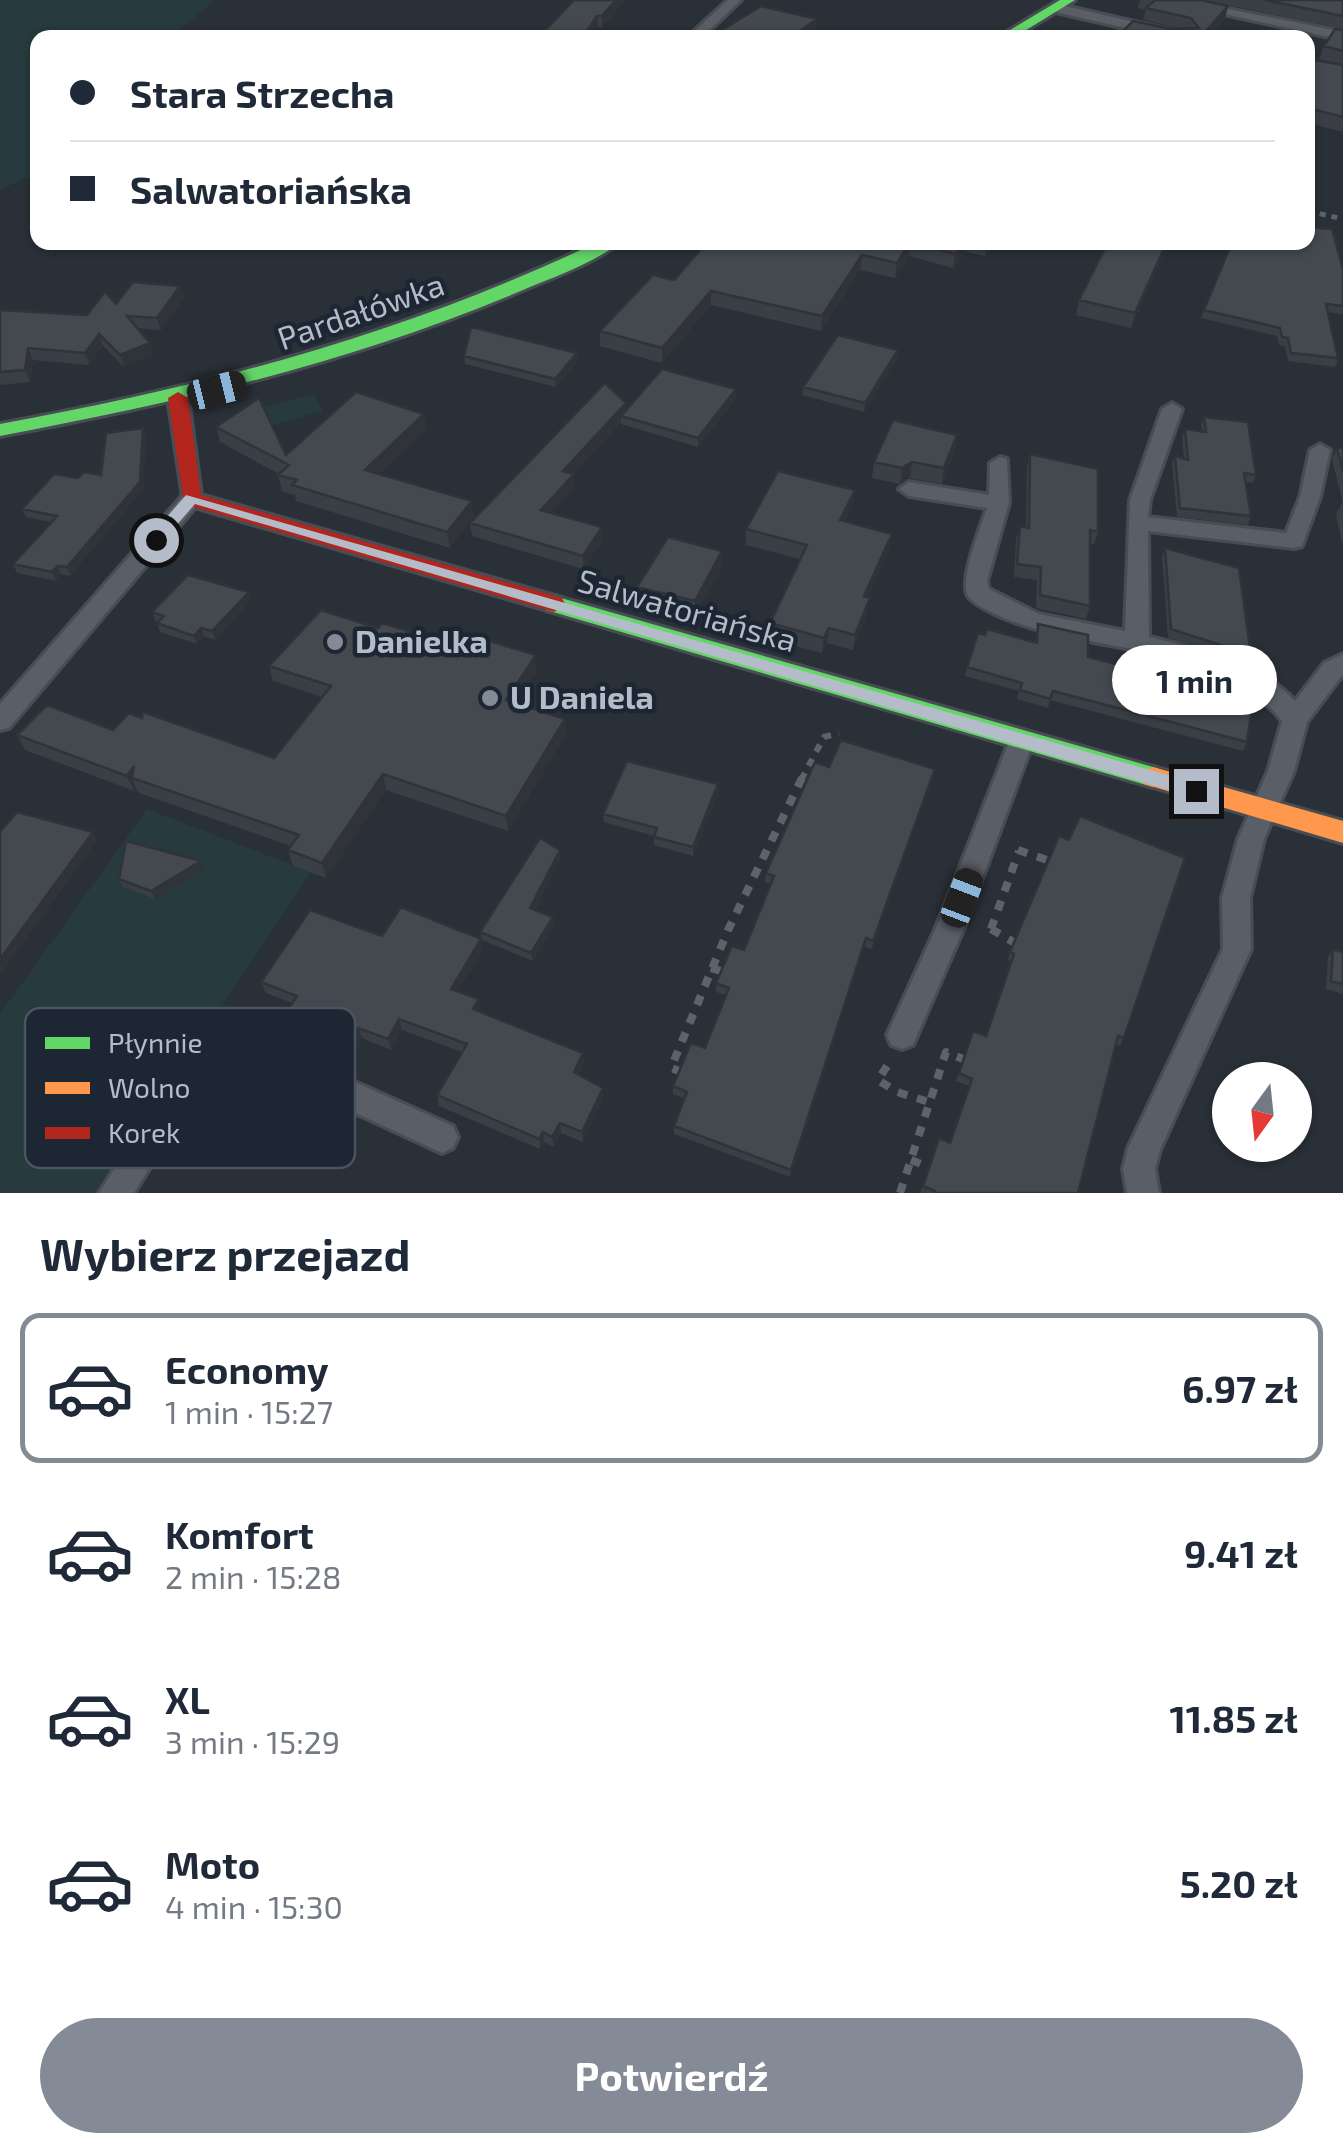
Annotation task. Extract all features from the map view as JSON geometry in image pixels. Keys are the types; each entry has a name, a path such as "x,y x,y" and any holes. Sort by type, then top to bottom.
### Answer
{"street":[{"path":"1017,30 1062,4"},
{"name":"Pardałówka","path":"0,430 178,398 278,374 390,340 474,307 595,250"},
{"path":"178,398 192,498"},
{"name":"Salwatoriańska","path":"192,498 1022,742 1343,832"}],"lane":[{"path":"701,30 736,0"},
{"path":"1166,0 1314,30"},
{"path":"1062,4 1158,30"},
{"path":"1315,30 1343,36"},
{"path":"1140,642 1140,500 1172,410"},
{"path":"1138,523 1294,541 1320,450"},
{"path":"1000,462 999,503 976,582 978,593 994,606 1018,615 1140,642 1239,676 1272,693 1292,731"},
{"path":"909,490 999,503"},
{"path":"0,721 192,498"},
{"path":"1143,1193 1139,1169 1144,1148 1237,948 1236,898 1252,839 1292,731 1332,669 1343,662"},
{"path":"902,1035 949,930 1022,742"},
{"path":"355,1097 442,1137"},
{"path":"115,1193 131,1168"}],"path":[{"path":"1315,214 1343,220"},
{"path":"682,1072 672,1068 762,862 804,785 824,737 846,734"},
{"path":"991,929 1019,852"},
{"path":"762,862 772,865"},
{"path":"900,1193 946,1052 963,1059"},
{"path":"910,1160 929,1168"}],"green space":[{"path":"0,0 215,0 180,30 30,30 30,178 0,190"},
{"path":"314,394 323,411 238,434 240,413"},
{"path":"147,809 311,872 221,1008 25,1008 25,1168 115,1168 98,1193 0,1193 0,1014"}],"building":[{"path":"574,0 616,0 587,30 546,30"},
{"path":"1155,0 1201,0 1228,6 1207,30 1124,30 1133,21 1171,29 1199,28 1191,18 1146,8"},
{"path":"1265,0 1343,0 1343,16"},
{"path":"761,6 817,19 803,29 808,30 722,30"},
{"path":"1335,29 1343,30 1343,51 1324,46"},
{"path":"1315,60 1343,65 1343,117 1315,110"},
{"path":"1315,228 1332,229 1343,269 1343,306 1326,304 1338,358 1291,353 1288,338 1282,337 1280,328 1204,310 1229,250 1315,250"},
{"path":"700,250 905,250 897,263 862,255 822,316 711,291 662,348 600,331 653,275 674,280"},
{"path":"1104,250 1163,250 1135,313 1079,300"},
{"path":"133,282 180,286 157,318 127,316 150,343 120,355 99,334 85,353 28,348 25,370 0,372 0,310 87,315 105,292 116,304"},
{"path":"471,327 577,353 555,379 464,356"},
{"path":"838,335 898,350 865,403 803,387"},
{"path":"662,369 736,389 698,438 621,416"},
{"path":"605,383 626,403 563,471 574,474 541,510 602,527 583,556 470,523"},
{"path":"356,392 424,414 365,470 472,501 447,532 292,485 297,480 278,475 289,465 216,427 259,398 286,455"},
{"path":"1204,417 1248,422 1256,475 1244,473 1251,516 1180,508 1175,456 1188,460 1185,429 1206,432"},
{"path":"893,420 957,435 944,468 912,462 902,468 874,462"},
{"path":"143,428 140,482 67,567 58,566 52,572 13,564 57,516 22,509 54,474 78,478 84,472 101,475 106,433"},
{"path":"1337,448 1343,448 1343,471"},
{"path":"1030,454 1098,469 1098,532 1090,530 1090,606 1040,595 1041,567 1017,564 1020,526 1029,528"},
{"path":"778,471 855,490 840,520 892,534 864,596 870,598 855,635 829,628 824,638 770,623 807,545 746,529"},
{"path":"668,537 722,551 695,601 637,587"},
{"path":"1165,548 1239,568 1251,655 1171,629"},
{"path":"188,575 249,592 212,631 201,628 194,636 157,623 164,616 152,612"},
{"path":"321,610 378,628 382,623 478,652 486,640 536,655 506,700 565,719 506,816 383,774 322,863 288,850 299,835 132,778 134,766 127,776 17,735 47,705 113,730 129,713 142,718 143,712 274,758 331,686 269,666"},
{"path":"1038,624 1088,635 1088,657 1162,676 1167,652 1224,670 1255,688 1247,742 1053,691 1050,699 1020,690 1022,683 967,667 978,633 985,635 987,629 1037,643"},
{"path":"841,740 935,769 873,941 866,938 791,1170 674,1126 687,1092 673,1086 691,1043 705,1048 729,988 716,983 732,946 744,950 774,876 766,873 815,762 829,767"},
{"path":"627,761 718,784 693,847 654,837 657,828 603,814"},
{"path":"17,812 93,832 0,959 0,832"},
{"path":"1080,816 1185,858 1124,1038 1118,1036 1078,1193 935,1193 923,1186 939,1138 950,1143 972,1079 959,1073 973,1031 986,1036 1014,954 1010,952 1059,836 1069,840"},
{"path":"540,838 560,850 530,908 553,917 531,953 480,932"},
{"path":"126,841 201,861 151,891 119,879"},
{"path":"401,907 481,939 451,989 479,999 473,1009 583,1053 574,1072 603,1088 582,1132 560,1123 552,1137 543,1132 539,1139 437,1095 467,1044 399,1019 388,1039 358,1028 355,1033 355,1008 289,1008 297,996 261,982 310,910 382,936"},
{"path":"1333,949 1343,952 1343,984 1331,981"}],"traffic: fast":[{"path":"1017,30 1069,0"},
{"path":"0,430 161,399 313,360 462,309 595,250"},
{"path":"554,604 1153,777"}],"traffic: slow":[{"path":"1153,777 1343,832"}],"traffic: jam":[{"path":"178,398 191,499 554,604"}],"place":[{"name":"Danielka","path":"335,642"},
{"name":"U Daniela","path":"490,698"}],"route":[{"path":"156,540 192,498 1196,791"}]}
